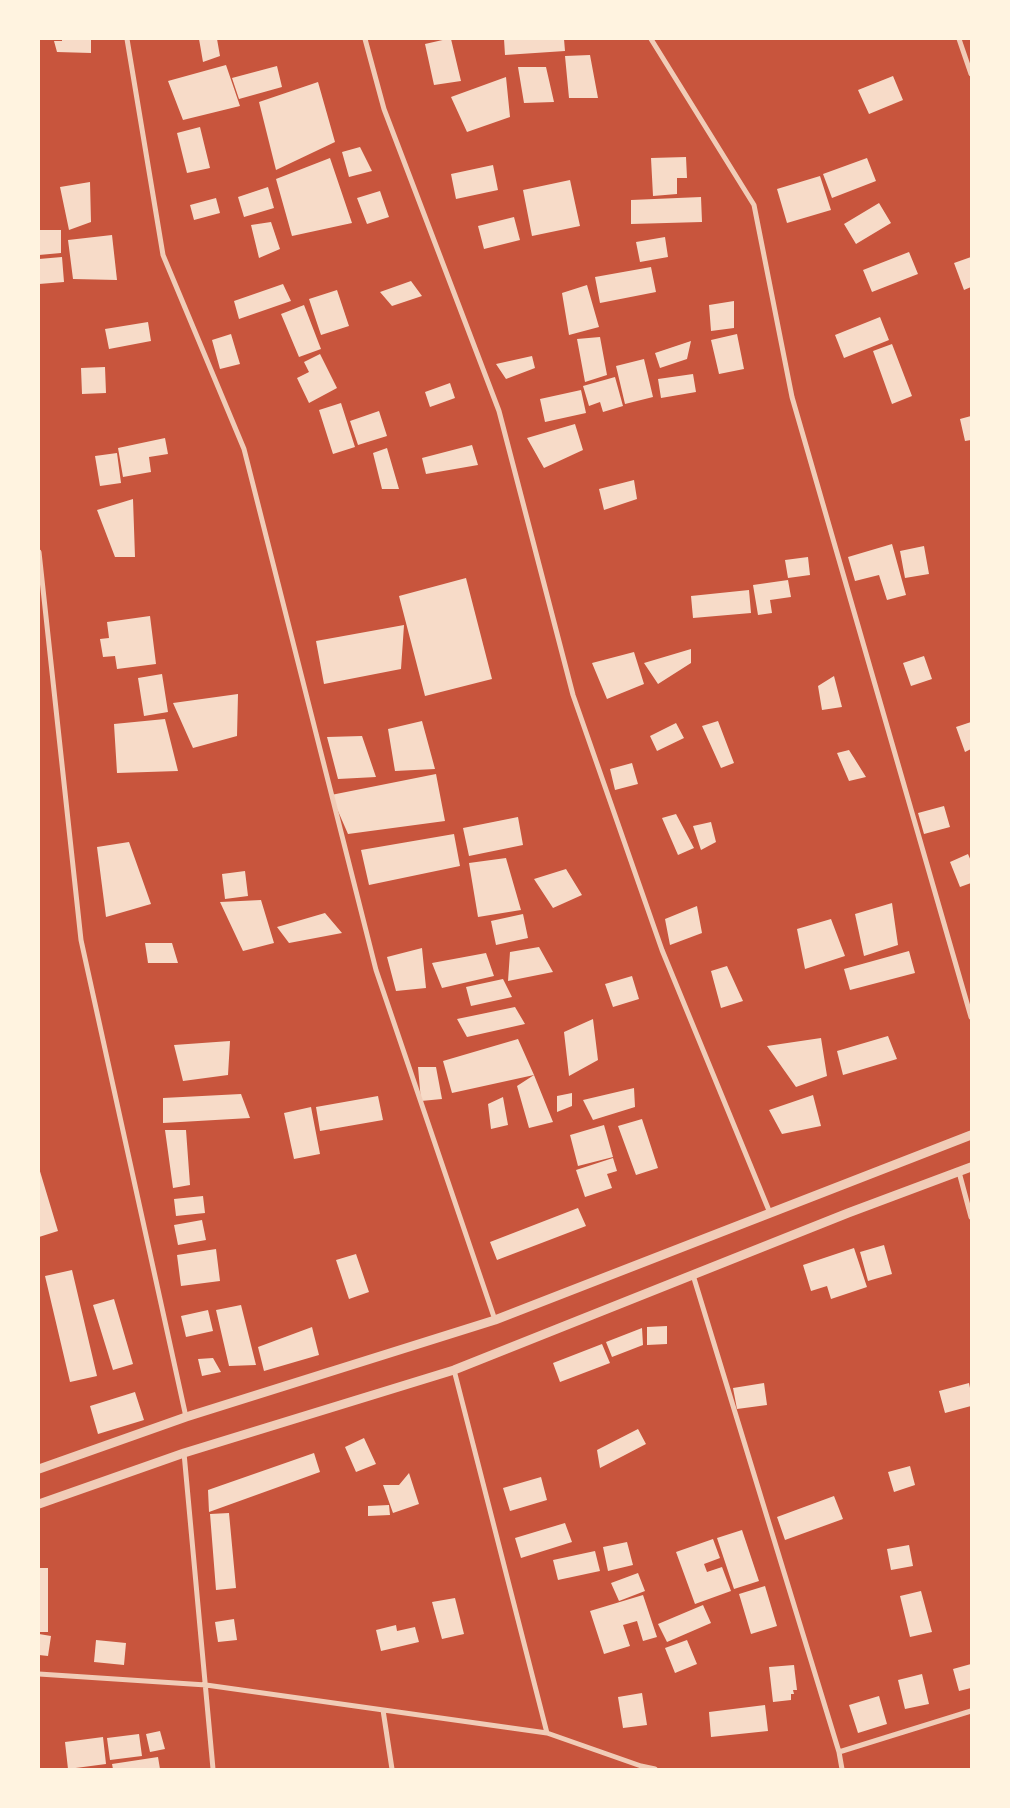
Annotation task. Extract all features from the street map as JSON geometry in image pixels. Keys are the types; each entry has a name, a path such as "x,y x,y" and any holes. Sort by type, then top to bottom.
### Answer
{"street":[{"path":"126,39 163,255 244,449 376,970 495,1320"},
{"path":"365,39 384,109 499,411 573,695 662,950 770,1213"},
{"path":"651,39 754,205 792,397 971,1018"},
{"path":"959,39 971,74"},
{"path":"39,552 81,940 186,1417"},
{"path":"39,1469 186,1417 495,1320 971,1135"},
{"path":"39,1504 184,1453 454,1370 848,1213 971,1167"},
{"path":"959,1172 971,1217"},
{"path":"693,1275 839,1752 842,1769"},
{"path":"454,1370 547,1733"},
{"path":"184,1453 213,1769"},
{"path":"39,1674 206,1685 547,1733 641,1768 656,1769"},
{"path":"383,1710 392,1769"},
{"path":"839,1752 971,1711"}],"building":[{"path":"62,39 91,39 91,53 57,52 54,41 62,41"},
{"path":"199,39 217,39 220,56 203,62"},
{"path":"451,39 461,81 434,85 425,44"},
{"path":"504,39 564,39 565,51 505,55"},
{"path":"590,55 598,98 569,98 565,56"},
{"path":"226,65 240,106 183,120 168,81"},
{"path":"277,66 282,87 239,99 232,78"},
{"path":"518,67 546,67 554,102 524,103"},
{"path":"893,76 903,100 869,114 858,90"},
{"path":"506,77 510,117 467,132 451,97"},
{"path":"318,82 335,142 276,170 259,102"},
{"path":"200,127 210,168 187,173 177,133"},
{"path":"360,147 372,171 349,177 342,152"},
{"path":"686,157 687,178 677,178 677,194 653,196 651,158"},
{"path":"330,158 352,223 292,236 276,179"},
{"path":"867,158 876,181 832,198 823,174"},
{"path":"493,165 498,190 456,199 451,174"},
{"path":"820,176 831,210 787,223 777,189"},
{"path":"570,180 580,226 532,236 523,190"},
{"path":"90,182 91,222 69,230 60,187"},
{"path":"268,187 274,208 244,217 238,197"},
{"path":"380,191 389,217 367,224 357,198"},
{"path":"701,197 702,222 631,224 631,200"},
{"path":"216,198 220,213 194,220 190,205"},
{"path":"879,203 891,223 856,244 844,224"},
{"path":"514,217 520,240 484,249 478,226"},
{"path":"271,222 280,249 259,258 251,225"},
{"path":"39,230 61,230 61,253 39,255"},
{"path":"112,235 117,280 73,279 68,240"},
{"path":"665,237 668,257 640,262 636,242"},
{"path":"909,252 918,274 872,292 863,270"},
{"path":"62,257 64,282 39,284 39,259"},
{"path":"971,257 971,287 964,290 954,263"},
{"path":"651,267 656,292 600,303 595,277"},
{"path":"411,281 422,296 392,306 380,292"},
{"path":"283,284 291,301 239,319 234,301"},
{"path":"587,285 599,327 569,335 562,293"},
{"path":"337,290 349,326 321,335 309,299"},
{"path":"734,301 734,328 711,331 709,305"},
{"path":"304,305 321,349 299,357 281,314"},
{"path":"880,317 889,340 844,358 835,335"},
{"path":"148,322 151,341 109,349 105,329"},
{"path":"231,334 240,364 220,369 212,340"},
{"path":"737,334 744,369 719,374 711,340"},
{"path":"600,337 607,375 585,382 577,339"},
{"path":"691,341 687,359 660,368 655,353"},
{"path":"892,344 912,396 892,404 873,351"},
{"path":"320,354 337,388 309,403 297,378 309,372 304,362"},
{"path":"532,356 535,368 506,379 496,364"},
{"path":"644,359 653,397 625,404 616,366"},
{"path":"105,367 106,393 82,394 81,368"},
{"path":"693,374 696,392 661,398 658,379"},
{"path":"615,377 623,406 603,412 600,402 589,406 583,386"},
{"path":"450,383 455,398 430,407 425,392"},
{"path":"581,390 586,413 545,422 540,399"},
{"path":"341,403 355,447 333,454 319,410"},
{"path":"379,411 387,436 358,445 350,421"},
{"path":"971,416 971,440 965,441 960,419"},
{"path":"575,424 583,450 544,468 527,438"},
{"path":"165,438 168,454 149,457 151,472 123,477 118,448"},
{"path":"472,445 478,465 426,474 422,458"},
{"path":"387,448 399,489 382,489 373,453"},
{"path":"117,453 121,483 100,486 95,456"},
{"path":"634,480 637,499 604,510 599,489"},
{"path":"133,499 135,557 115,557 97,510"},
{"path":"892,544 906,595 887,600 879,575 855,581 848,557"},
{"path":"924,546 929,574 905,578 900,551"},
{"path":"808,557 810,575 788,578 785,560"},
{"path":"466,578 492,679 425,696 399,596"},
{"path":"788,580 791,597 770,600 772,613 758,615 753,585"},
{"path":"749,590 751,613 693,618 691,596"},
{"path":"150,616 156,664 117,669 115,656 103,657 100,639 109,638 107,622"},
{"path":"404,625 401,669 324,684 316,641"},
{"path":"691,649 691,663 658,684 644,663"},
{"path":"634,652 644,684 607,699 592,663"},
{"path":"924,656 932,679 911,686 903,663"},
{"path":"162,674 168,712 144,716 138,678"},
{"path":"834,676 842,707 822,710 818,686"},
{"path":"238,694 237,736 193,748 173,703"},
{"path":"165,719 178,771 117,773 114,724"},
{"path":"422,721 435,769 395,771 388,729"},
{"path":"718,721 734,763 721,768 702,726"},
{"path":"971,722 971,749 965,752 956,727"},
{"path":"676,723 684,738 657,751 650,736"},
{"path":"362,736 376,777 338,779 327,737"},
{"path":"849,750 866,777 849,781 837,753"},
{"path":"632,763 638,784 615,790 610,769"},
{"path":"436,774 445,821 348,834 331,795"},
{"path":"944,806 950,827 924,834 918,813"},
{"path":"676,814 694,848 678,855 662,818"},
{"path":"518,817 523,845 469,856 463,828"},
{"path":"711,822 716,842 701,850 693,826"},
{"path":"454,834 460,866 369,885 361,850"},
{"path":"129,842 151,904 106,917 97,847"},
{"path":"968,854 971,861 971,883 960,887 950,862"},
{"path":"506,858 521,910 478,917 469,863"},
{"path":"566,869 582,895 553,908 534,879"},
{"path":"245,871 248,896 225,899 222,874"},
{"path":"261,900 274,943 243,951 220,902"},
{"path":"892,903 898,945 864,956 855,914"},
{"path":"697,906 702,933 670,945 665,919"},
{"path":"325,913 342,933 289,943 277,927"},
{"path":"523,914 528,938 496,945 491,921"},
{"path":"831,919 845,956 805,969 797,929"},
{"path":"145,943 172,943 178,963 148,963"},
{"path":"539,947 553,972 508,981 510,952"},
{"path":"422,948 426,988 396,991 387,957"},
{"path":"909,951 915,973 850,990 844,969"},
{"path":"486,953 494,976 442,988 432,963"},
{"path":"727,966 743,1001 721,1008 711,971"},
{"path":"632,976 639,999 613,1007 605,984"},
{"path":"503,979 512,997 471,1006 466,987"},
{"path":"515,1007 525,1024 467,1037 457,1019"},
{"path":"593,1019 598,1060 569,1076 564,1032"},
{"path":"888,1036 897,1059 843,1075 837,1051"},
{"path":"821,1038 827,1076 796,1087 767,1046"},
{"path":"518,1039 534,1075 452,1093 443,1061"},
{"path":"230,1041 228,1075 183,1081 174,1045"},
{"path":"418,1067 436,1067 442,1099 421,1101"},
{"path":"534,1075 553,1122 529,1128 517,1086"},
{"path":"634,1088 635,1107 593,1120 583,1100"},
{"path":"572,1093 572,1106 557,1112 557,1096"},
{"path":"241,1094 250,1118 163,1123 163,1098"},
{"path":"813,1095 821,1126 782,1134 769,1110"},
{"path":"378,1096 383,1120 320,1131 316,1107"},
{"path":"503,1097 508,1125 491,1129 488,1104"},
{"path":"311,1107 320,1154 294,1159 284,1113"},
{"path":"642,1119 658,1168 636,1175 618,1126"},
{"path":"604,1125 613,1157 578,1166 570,1135"},
{"path":"165,1130 186,1130 190,1185 173,1188"},
{"path":"613,1158 617,1171 607,1174 612,1188 585,1197 576,1170"},
{"path":"39,1168 58,1231 39,1237"},
{"path":"203,1196 205,1213 176,1216 174,1199"},
{"path":"578,1208 586,1226 497,1260 490,1242"},
{"path":"202,1220 206,1240 178,1245 174,1225"},
{"path":"884,1245 892,1274 868,1281 860,1252"},
{"path":"854,1248 867,1287 831,1299 827,1286 811,1291 803,1265"},
{"path":"216,1249 220,1281 181,1286 177,1255"},
{"path":"356,1254 369,1292 349,1299 336,1260"},
{"path":"72,1270 97,1376 70,1382 45,1276"},
{"path":"114,1299 133,1364 113,1370 93,1305"},
{"path":"241,1305 256,1365 229,1366 216,1310"},
{"path":"208,1310 213,1331 186,1337 181,1316"},
{"path":"667,1326 667,1344 647,1345 647,1327"},
{"path":"312,1327 319,1355 264,1371 258,1347"},
{"path":"642,1328 643,1345 612,1357 606,1342"},
{"path":"602,1344 610,1363 560,1382 553,1363"},
{"path":"213,1358 221,1372 202,1376 198,1359"},
{"path":"764,1383 767,1405 737,1409 733,1388"},
{"path":"969,1383 971,1406 945,1413 939,1391"},
{"path":"135,1392 144,1420 98,1434 90,1406"},
{"path":"638,1429 646,1444 600,1468 597,1450"},
{"path":"364,1438 376,1464 356,1472 345,1447"},
{"path":"314,1453 320,1472 209,1512 208,1490"},
{"path":"910,1466 915,1485 894,1492 888,1472"},
{"path":"409,1473 419,1504 393,1513 383,1485 399,1485"},
{"path":"541,1477 547,1500 510,1511 503,1488"},
{"path":"834,1496 843,1519 785,1540 777,1517"},
{"path":"389,1505 390,1515 368,1516 368,1506"},
{"path":"229,1513 236,1588 216,1590 210,1514"},
{"path":"565,1523 572,1542 521,1558 515,1538"},
{"path":"742,1530 759,1581 734,1589 717,1538"},
{"path":"713,1539 720,1558 704,1564 707,1572 722,1567 731,1591 695,1604 676,1552"},
{"path":"627,1542 633,1565 608,1571 603,1547"},
{"path":"909,1545 913,1566 891,1570 887,1549"},
{"path":"595,1551 600,1571 558,1580 553,1560"},
{"path":"39,1568 48,1568 48,1632 39,1632"},
{"path":"638,1573 645,1591 619,1601 611,1583"},
{"path":"765,1586 777,1626 751,1634 739,1594"},
{"path":"921,1591 932,1632 910,1637 900,1596"},
{"path":"643,1595 657,1637 643,1641 637,1621 623,1625 630,1646 604,1654 590,1611"},
{"path":"455,1598 464,1634 442,1639 432,1602"},
{"path":"703,1605 711,1623 667,1642 658,1624"},
{"path":"234,1619 237,1640 218,1642 215,1622"},
{"path":"396,1625 397,1631 415,1627 419,1642 381,1651 376,1630"},
{"path":"39,1634 51,1636 48,1656 39,1655"},
{"path":"96,1640 126,1643 124,1665 94,1662"},
{"path":"687,1640 697,1664 675,1673 665,1648"},
{"path":"971,1664 971,1688 959,1691 953,1669"},
{"path":"794,1665 797,1690 793,1690 794,1694 791,1694 791,1700 773,1702 769,1667"},
{"path":"922,1674 929,1704 905,1709 898,1680"},
{"path":"642,1693 647,1725 623,1728 618,1697"},
{"path":"879,1696 887,1724 858,1733 849,1705"},
{"path":"765,1705 768,1731 711,1737 709,1712"},
{"path":"160,1731 165,1749 150,1752 146,1734"},
{"path":"139,1734 142,1756 110,1760 107,1738"},
{"path":"103,1737 106,1764 68,1769 65,1742"},
{"path":"158,1757 160,1769 113,1769 112,1764"}]}
